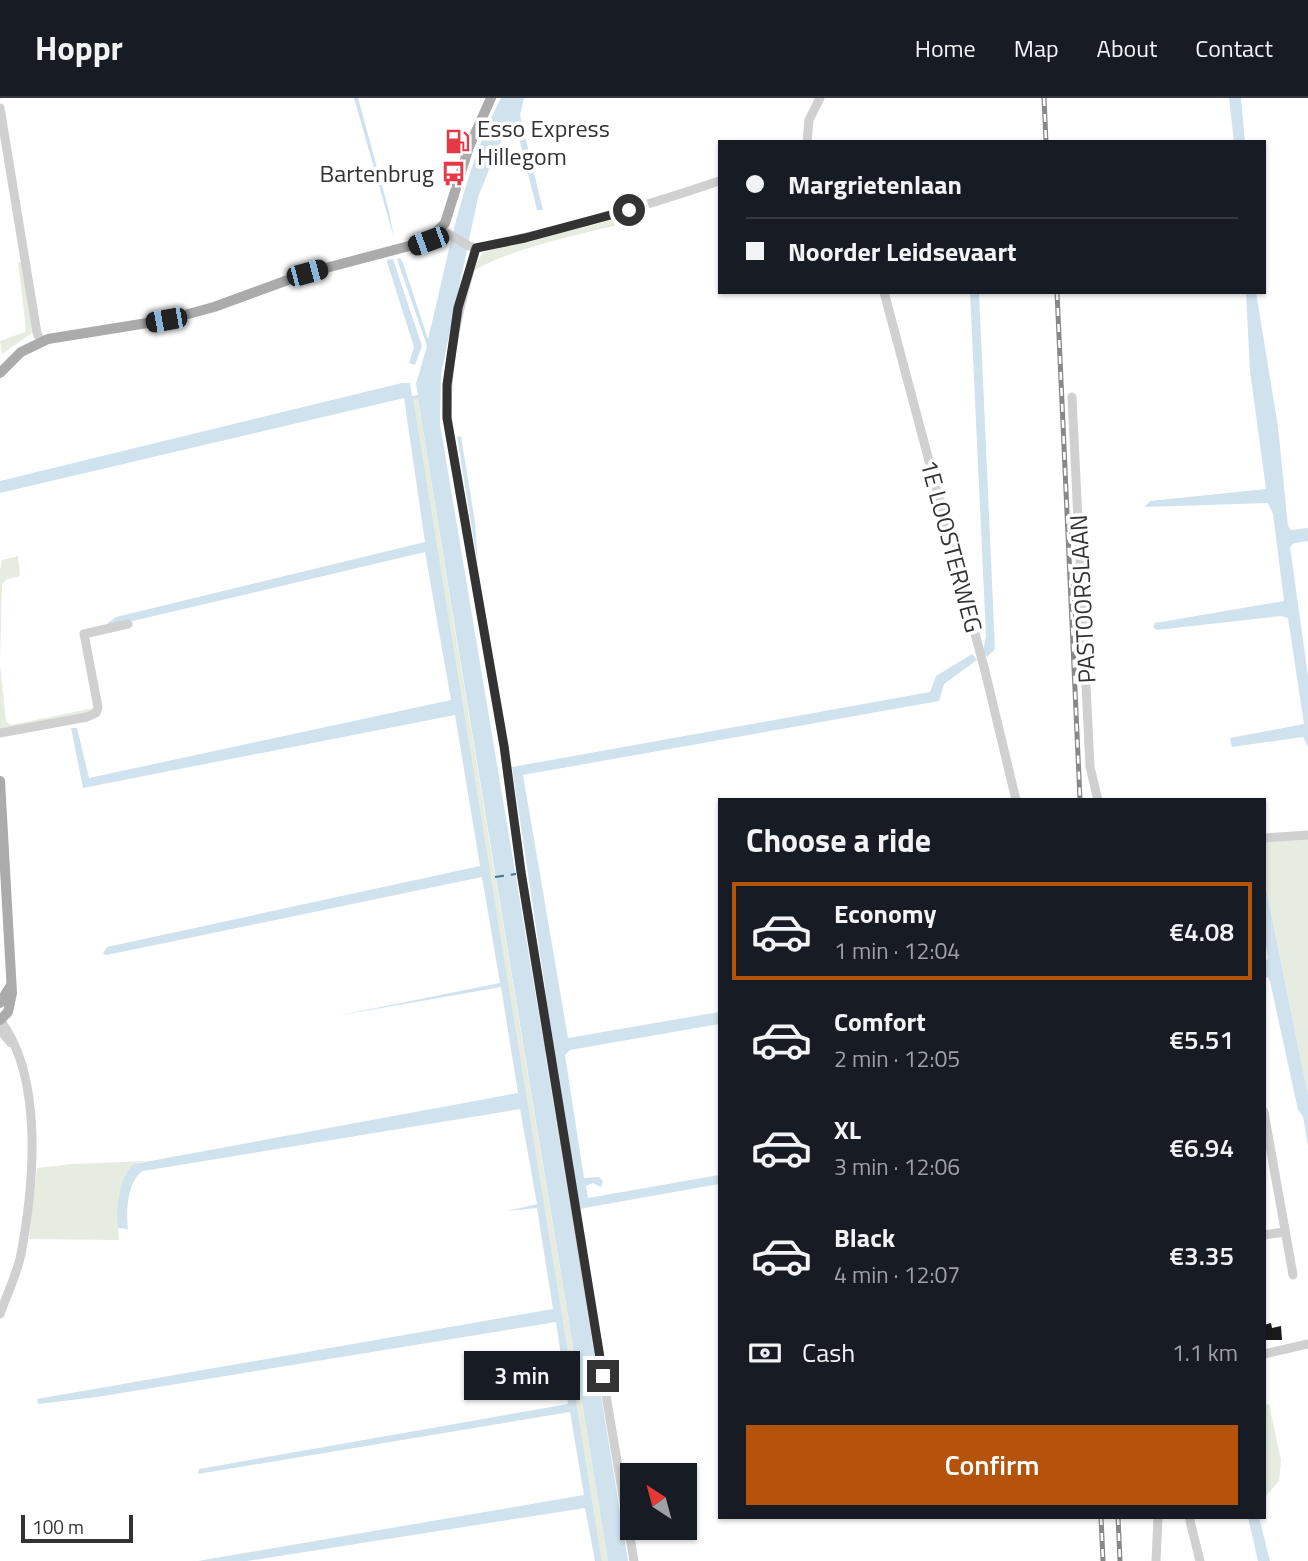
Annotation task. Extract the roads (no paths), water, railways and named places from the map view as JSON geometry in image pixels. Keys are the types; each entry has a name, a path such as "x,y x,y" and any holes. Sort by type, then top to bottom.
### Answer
{"main road":[{"path":"0,373 21,352 41,342 166,320 214,307 307,273 428,241 441,230 469,147 491,98"},
{"path":"0,781 12,1000 8,1012 0,1020"},
{"path":"0,1003 11,985"}],"street":[{"path":"807,140 808,120 820,98"},
{"path":"0,108 37,333 41,342"},
{"path":"441,230 473,247 525,238 655,203 718,181"},
{"path":"473,247 458,308 447,385 447,418 504,746 548,1037 634,1561"},
{"name":"1E LOOSTERWEG","path":"885,294 979,646 1016,798"},
{"name":"PASTOORSLAAN","path":"1072,397 1090,767 1098,798"},
{"path":"0,733 96,713 98,707 84,634 128,624"},
{"path":"1266,838 1308,835"},
{"path":"0,1020 17,1049 31,1122 30,1166 21,1255 0,1314"},
{"path":"0,1030 17,1049"},
{"path":"1266,1124 1293,1275"},
{"path":"1266,1235 1284,1232"},
{"path":"1266,1354 1308,1344"},
{"path":"1156,1561 1158,1519"},
{"path":"1190,1519 1200,1561"}],"water":[{"path":"354,98 358,98 394,238"},
{"path":"501,98 524,98 520,115 543,210 537,210 518,134 512,122 504,133 478,197 441,374 440,424 543,1039 550,1037 545,987 512,767 930,692 936,676 972,654 977,660 944,684 939,701 523,775 568,1038 718,1012 718,1024 570,1050 565,1055 584,1178 599,1177 603,1181 601,1187 593,1183 586,1186 588,1198 718,1175 718,1184 579,1209 551,1051 545,1053 620,1512 620,1540 625,1540 628,1561 608,1561 418,398 413,399 602,1561 595,1561 585,1508 247,1561 198,1561 584,1495 570,1412 198,1474 199,1469 568,1404 556,1322 97,1397 38,1404 37,1399 553,1309 537,1208 508,1211 537,1204 520,1109 143,1171 131,1189 127,1214 128,1229 118,1228 118,1203 122,1184 134,1164 518,1093 501,987 336,1016 500,983 482,877 141,948 106,955 103,953 107,947 480,866 455,715 83,788 71,728 77,728 89,778 451,700 425,552 137,620 110,625 108,623 116,617 425,542 404,398 0,493 0,481 402,383 410,383 412,396 418,395 416,384 427,346 397,259 400,258 403,263 428,339 476,156"},
{"path":"1229,98 1241,98 1245,140 1234,140"},
{"path":"393,259 422,346 415,365 409,363 414,347 387,262"},
{"path":"970,294 979,294 995,649 987,657 983,651 986,636"},
{"path":"1246,294 1256,294 1278,427 1288,526 1291,530 1308,528 1308,541 1294,543 1290,547 1308,676 1308,747 1303,737 1232,747 1230,738 1304,724 1288,618 1281,616 1157,630 1153,627 1155,623 1284,601 1273,514 1268,503 1145,507 1150,501 1266,489 1250,371"},
{"path":"461,436 475,522 478,565 457,437"},
{"path":"1266,888 1308,1095 1308,1146 1270,981 1266,978"},
{"path":"1248,1519 1260,1519 1270,1561 1258,1561"}],"railway":[{"path":"1044,98 1046,140"},
{"path":"1057,294 1080,798"},
{"path":"1101,1519 1103,1561"},
{"path":"1118,1519 1120,1561"}],"place":[{"name":"Esso Express Hillegom","path":"457,142"},
{"name":"Bartenbrug","path":"454,173"}]}
